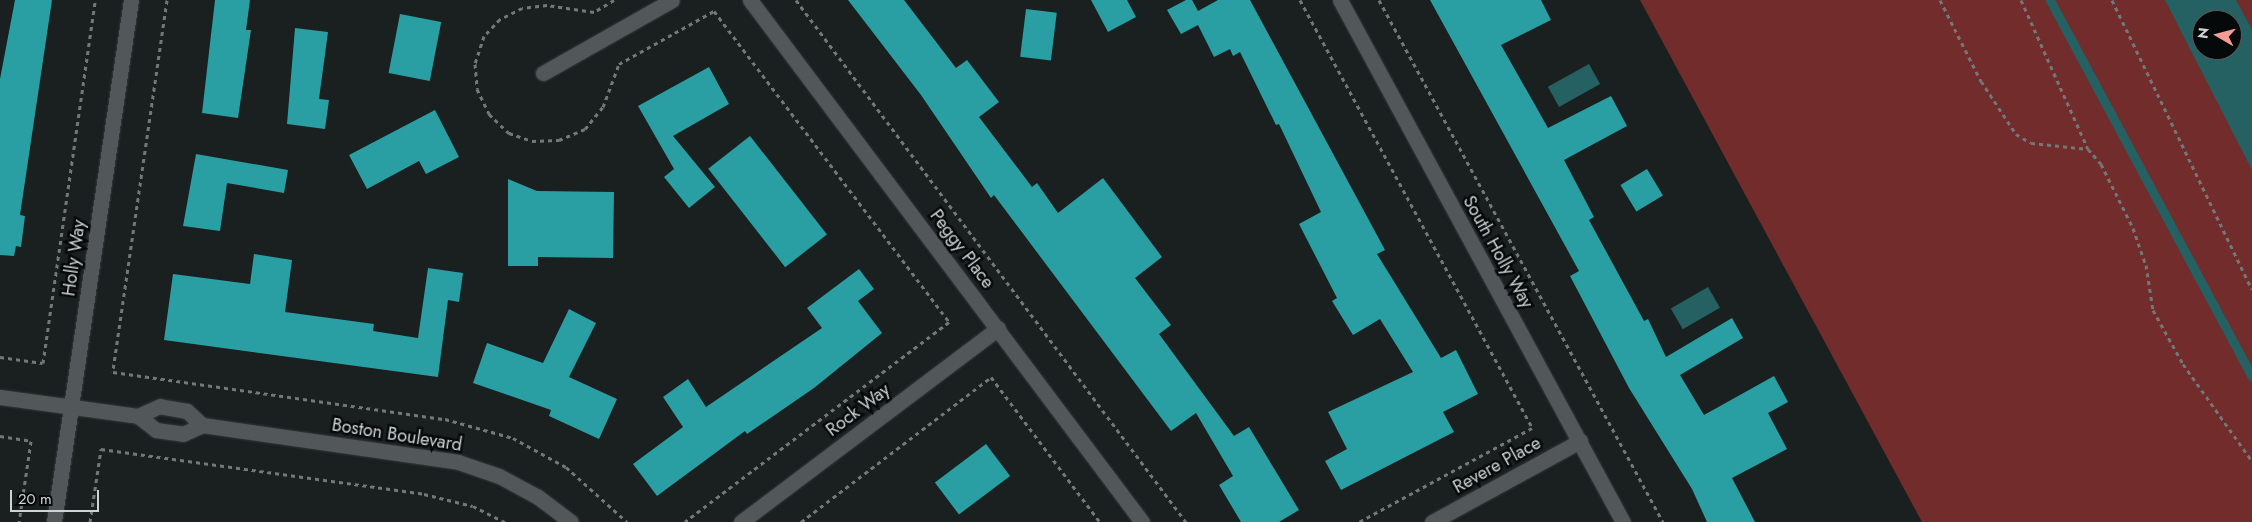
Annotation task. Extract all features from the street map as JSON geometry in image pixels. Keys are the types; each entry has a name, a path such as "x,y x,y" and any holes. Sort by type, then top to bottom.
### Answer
{"street":[{"name":"Holly Way","path":"54,522 131,0"},
{"path":"543,72 672,0"},
{"name":"Peggy Place","path":"750,0 1142,522"},
{"name":"South Holly Way","path":"1340,0 1623,522"},
{"name":"Rock Way","path":"741,522 998,328"},
{"name":"Boston Boulevard","path":"0,397 138,416 156,430 183,434 202,426 458,462 499,476 538,497 571,522"},
{"path":"138,416 160,406 187,411 202,426"},
{"name":"Revere Place","path":"1432,522 1580,441"}],"path":[{"path":"0,357 43,363 95,0"},
{"path":"167,0 113,372 445,419 512,438 566,467 627,522"},
{"path":"614,0 594,12 547,5 522,8 500,19 484,36 475,64 477,89 490,114 509,133 532,141 559,140 576,132 603,106 619,64 714,11 949,322 685,522"},
{"path":"796,0 1186,522"},
{"path":"1300,0 1532,428 1360,522"},
{"path":"1379,0 1663,522"},
{"path":"1940,0 1981,81 2016,134 2031,143 2088,149"},
{"path":"2021,0 2088,149 2101,164 2133,228 2146,265 2153,310 2183,364 2252,461"},
{"path":"2112,0 2252,289"},
{"path":"801,522 991,377 1100,522"},
{"path":"0,436 31,441 19,522"},
{"path":"90,522 101,449 424,494 473,506 505,522"}],"shaded area":[{"path":"1640,0 2252,0 2252,522 1922,522"}],"water":[{"path":"2165,0 2236,0 2241,10 2192,10 2192,53"},
{"path":"2242,11 2252,30 2252,170 2196,60 2242,60"},
{"path":"1589,64 1600,84 1559,107 1548,87"},
{"path":"1708,287 1720,308 1683,329 1671,308"}],"building":[{"path":"15,0 52,0 20,215 25,216 21,247 16,246 14,256 0,255 0,79"},
{"path":"215,0 250,0 246,30 251,30 238,118 202,113"},
{"path":"848,0 904,0 956,68 967,60 999,102 979,117 1032,187 1037,183 1058,213 1103,178 1162,257 1135,278 1171,325 1159,334 1234,436 1249,427 1299,510 1279,522 1241,522 1219,485 1233,476 1196,413 1171,431 994,195 991,198 921,95"},
{"path":"1091,0 1127,0 1136,17 1108,32"},
{"path":"1186,0 1192,0 1198,11 1218,0 1250,0 1385,250 1377,254 1441,358 1456,350 1478,394 1443,412 1454,432 1341,490 1325,461 1347,449 1328,412 1413,372 1380,319 1353,335 1332,301 1337,298 1299,224 1321,212 1279,124 1276,125 1240,52 1233,56 1230,49 1214,57 1198,25 1181,34 1167,10"},
{"path":"1430,0 1541,0 1551,20 1501,45 1548,128 1611,96 1627,126 1564,160 1594,217 1589,220 1644,321 1648,319 1666,357 1732,318 1743,338 1680,375 1704,415 1774,376 1788,402 1768,413 1787,449 1732,478 1755,522 1707,522 1692,489 1629,388 1570,276 1579,271"},
{"path":"1026,9 1057,13 1051,60 1020,57"},
{"path":"400,14 441,22 430,81 389,73"},
{"path":"295,28 328,32 319,99 329,100 325,129 287,124"},
{"path":"709,67 729,104 673,136 715,187 689,208 664,177 674,169 638,106"},
{"path":"435,110 459,157 426,174 419,161 367,189 349,155"},
{"path":"750,136 827,235 785,267 708,169"},
{"path":"196,154 288,170 284,193 227,183 220,231 183,226"},
{"path":"1647,169 1663,196 1636,212 1620,185"},
{"path":"508,179 537,191 614,192 613,258 538,257 538,266 508,266"},
{"path":"254,254 292,260 285,312 374,324 373,331 418,338 428,268 463,273 459,302 448,300 438,377 164,340 173,274 250,284"},
{"path":"859,269 874,289 858,301 882,333 814,388 747,434 745,431 657,496 633,464 683,427 663,397 688,379 706,407 822,328 807,308"},
{"path":"569,309 596,323 569,377 617,399 599,439 549,416 551,410 473,383 487,343 543,363"},
{"path":"986,444 1010,476 959,514 935,483"}],"waterway":[{"path":"2050,0 2252,376"}]}
